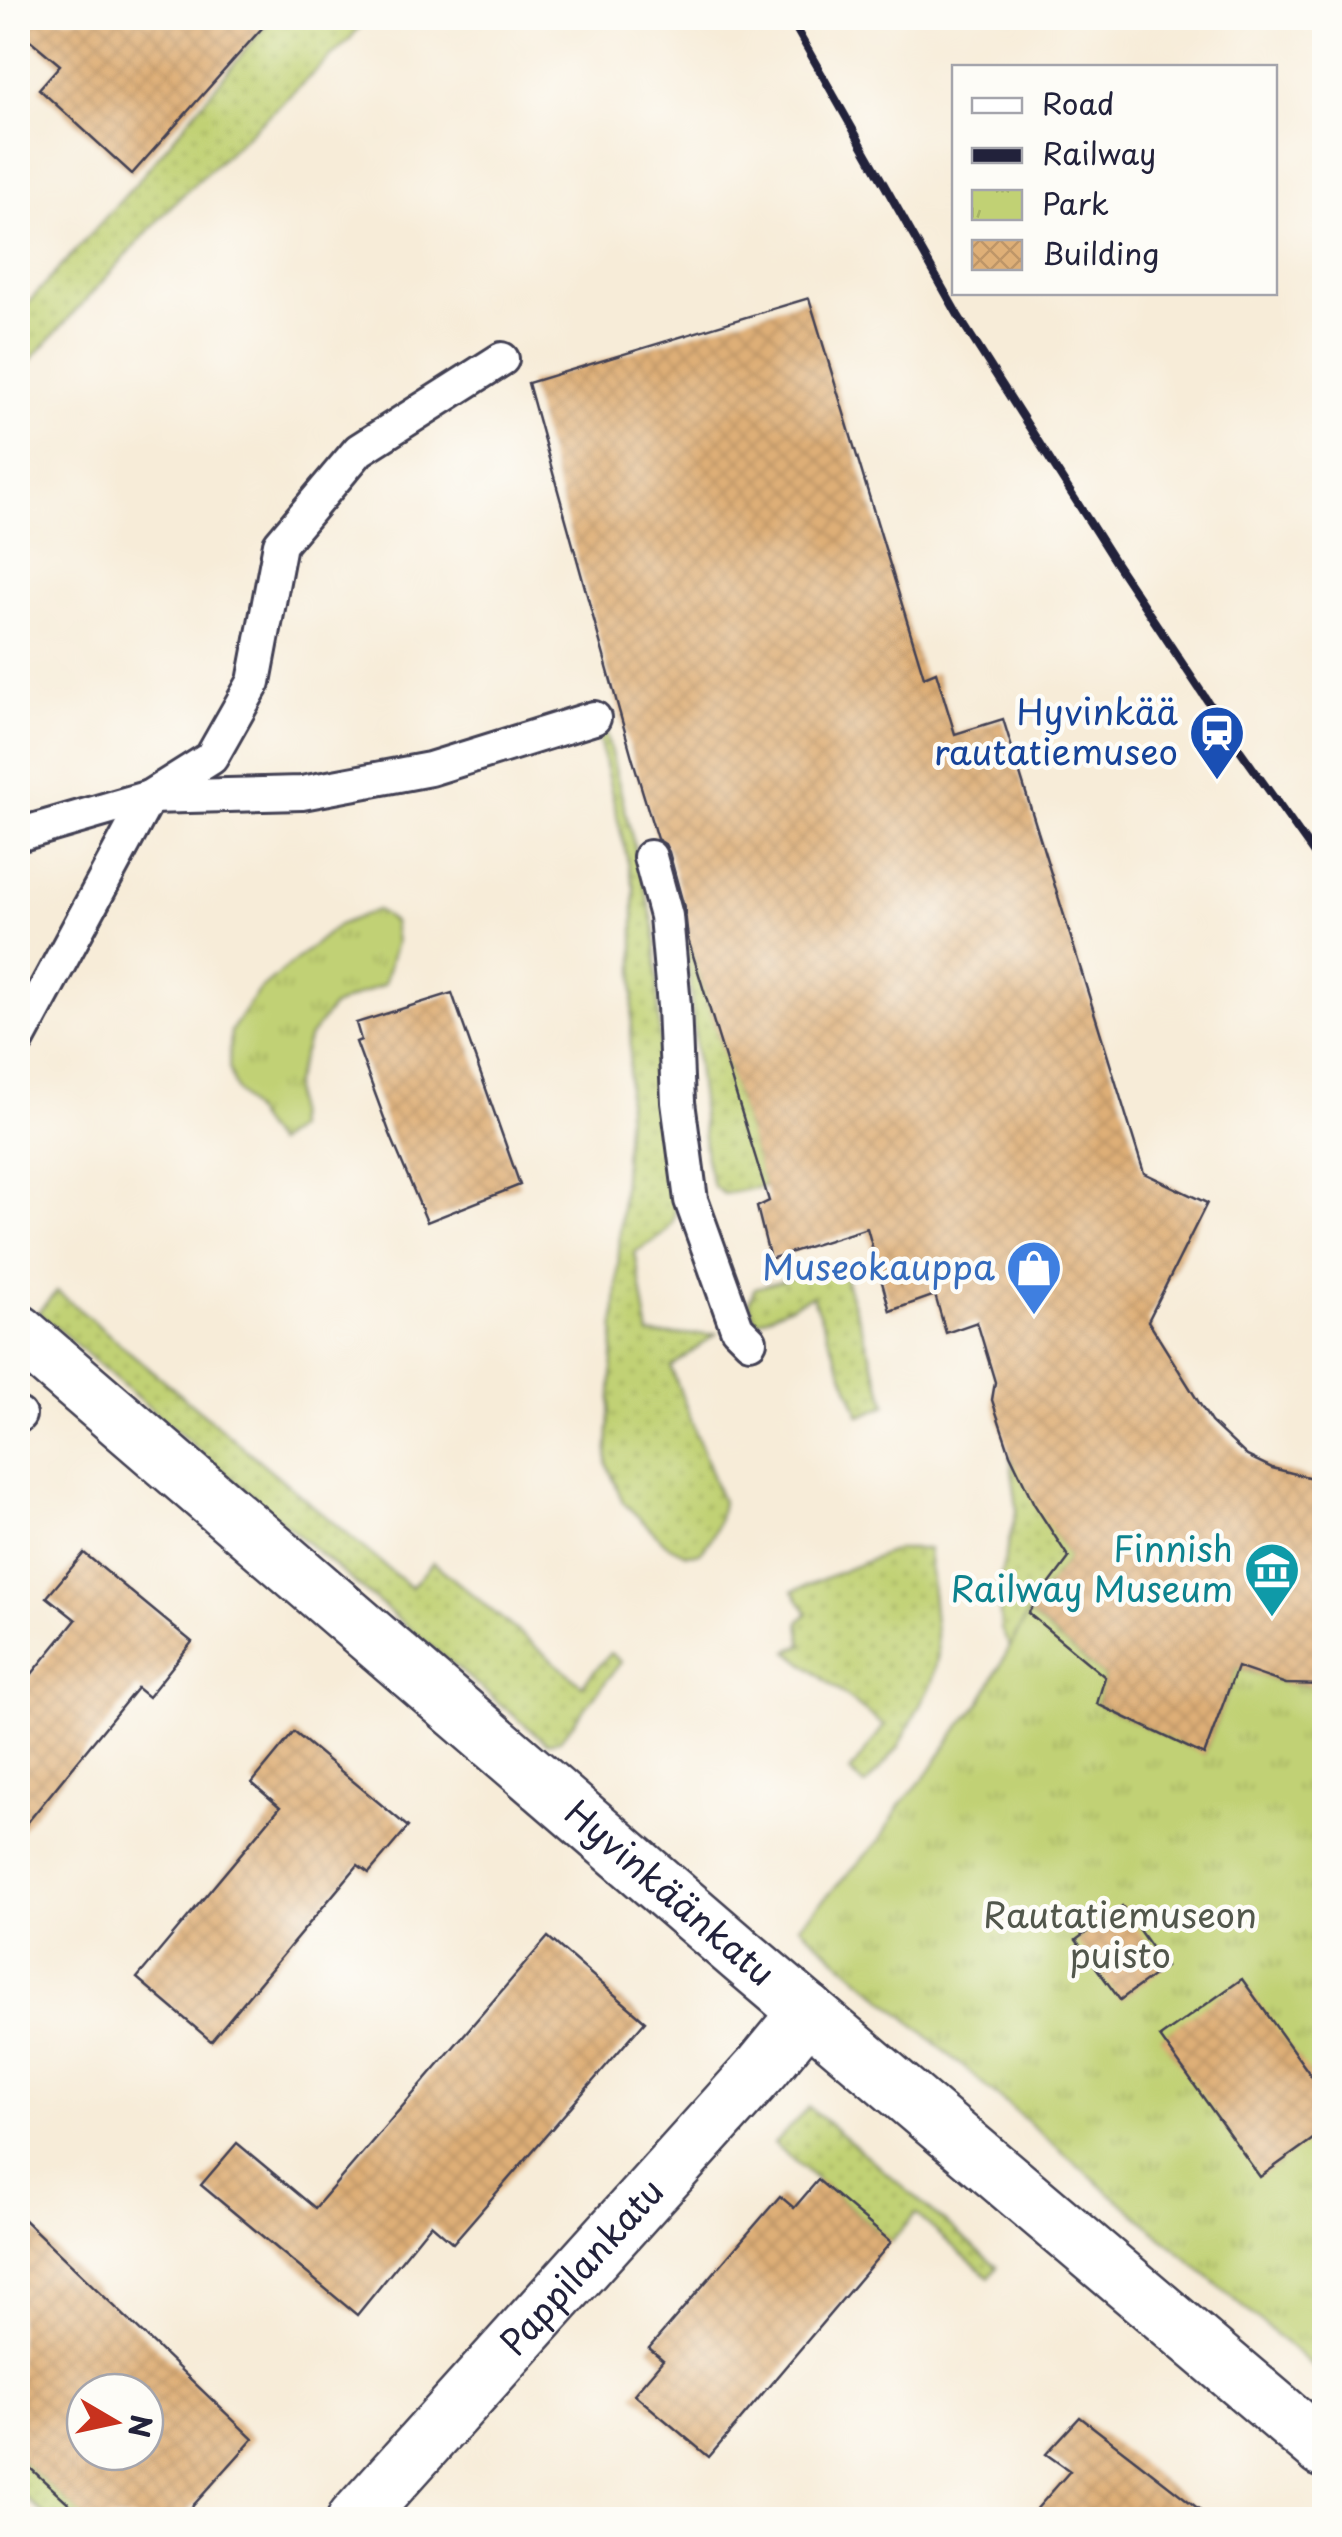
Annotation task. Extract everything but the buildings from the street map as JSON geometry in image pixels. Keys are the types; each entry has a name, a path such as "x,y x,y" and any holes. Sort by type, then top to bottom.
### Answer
{"street":[{"name":"Hyvinkäänkatu","path":"18,1332 1324,2450"},
{"name":"Pappilankatu","path":"355,2520 750,2082 808,2012"}],"lane":[{"path":"18,1040 148,798 211,758 254,682 280,544 359,450 502,359"},
{"path":"18,835 148,798 302,793 430,769 594,718"},
{"path":"650,857 666,916 678,1102 691,1200 737,1328 750,1341"}],"green space":[{"path":"272,18 367,18 349,40 173,204 18,374 18,314 133,187"},
{"path":"606,733 655,929 665,1169 674,1210 673,1220 662,1235 635,1252 649,1335 716,1334 671,1367 722,1502 715,1530 700,1553 686,1554 666,1544 623,1502 607,1464 634,982 634,888 598,735"},
{"path":"377,910 393,922 396,942 384,984 333,1006 308,1039 293,1086 295,1129 275,1144 236,1089 229,1067 231,1031 258,991 338,925"},
{"path":"684,925 765,1186 724,1194 713,1186 706,1159"},
{"path":"840,1264 887,1405 860,1416 812,1296 756,1322 749,1302 755,1288"},
{"path":"57,1291 411,1588 433,1562 582,1685 610,1653 621,1662 560,1740 547,1743 38,1312"},
{"path":"1010,1454 1069,1558 1029,1613 1105,1677 1097,1704 1204,1754 1237,1667 1286,1684 1324,1685 1184,1790 1032,1693 1001,1629 998,1586 1017,1508"},
{"path":"897,1549 928,1549 938,1654 932,1682 898,1748 865,1786 850,1772 884,1726 788,1651 802,1645 799,1622 808,1613 793,1591"},
{"name":"Rautatiemuseon puisto","path":"1028,1613 1105,1677 1097,1704 1204,1754 1237,1667 1286,1684 1324,1685 1324,2376 799,1926 880,1840 901,1804 980,1703"},
{"path":"809,2107 997,2267 989,2278 916,2214 891,2242 774,2144"},
{"path":"18,2457 87,2519 49,2519 18,2491"}],"railway":[{"path":"790,18 959,317 1115,562 1324,868"}],"place":[{"name":"Hyvinkää rautatiemuseo","path":"1217,782"},
{"name":"Museokauppa","path":"1034,1317"},
{"name":"Finnish Railway Museum","path":"1272,1619"}]}
